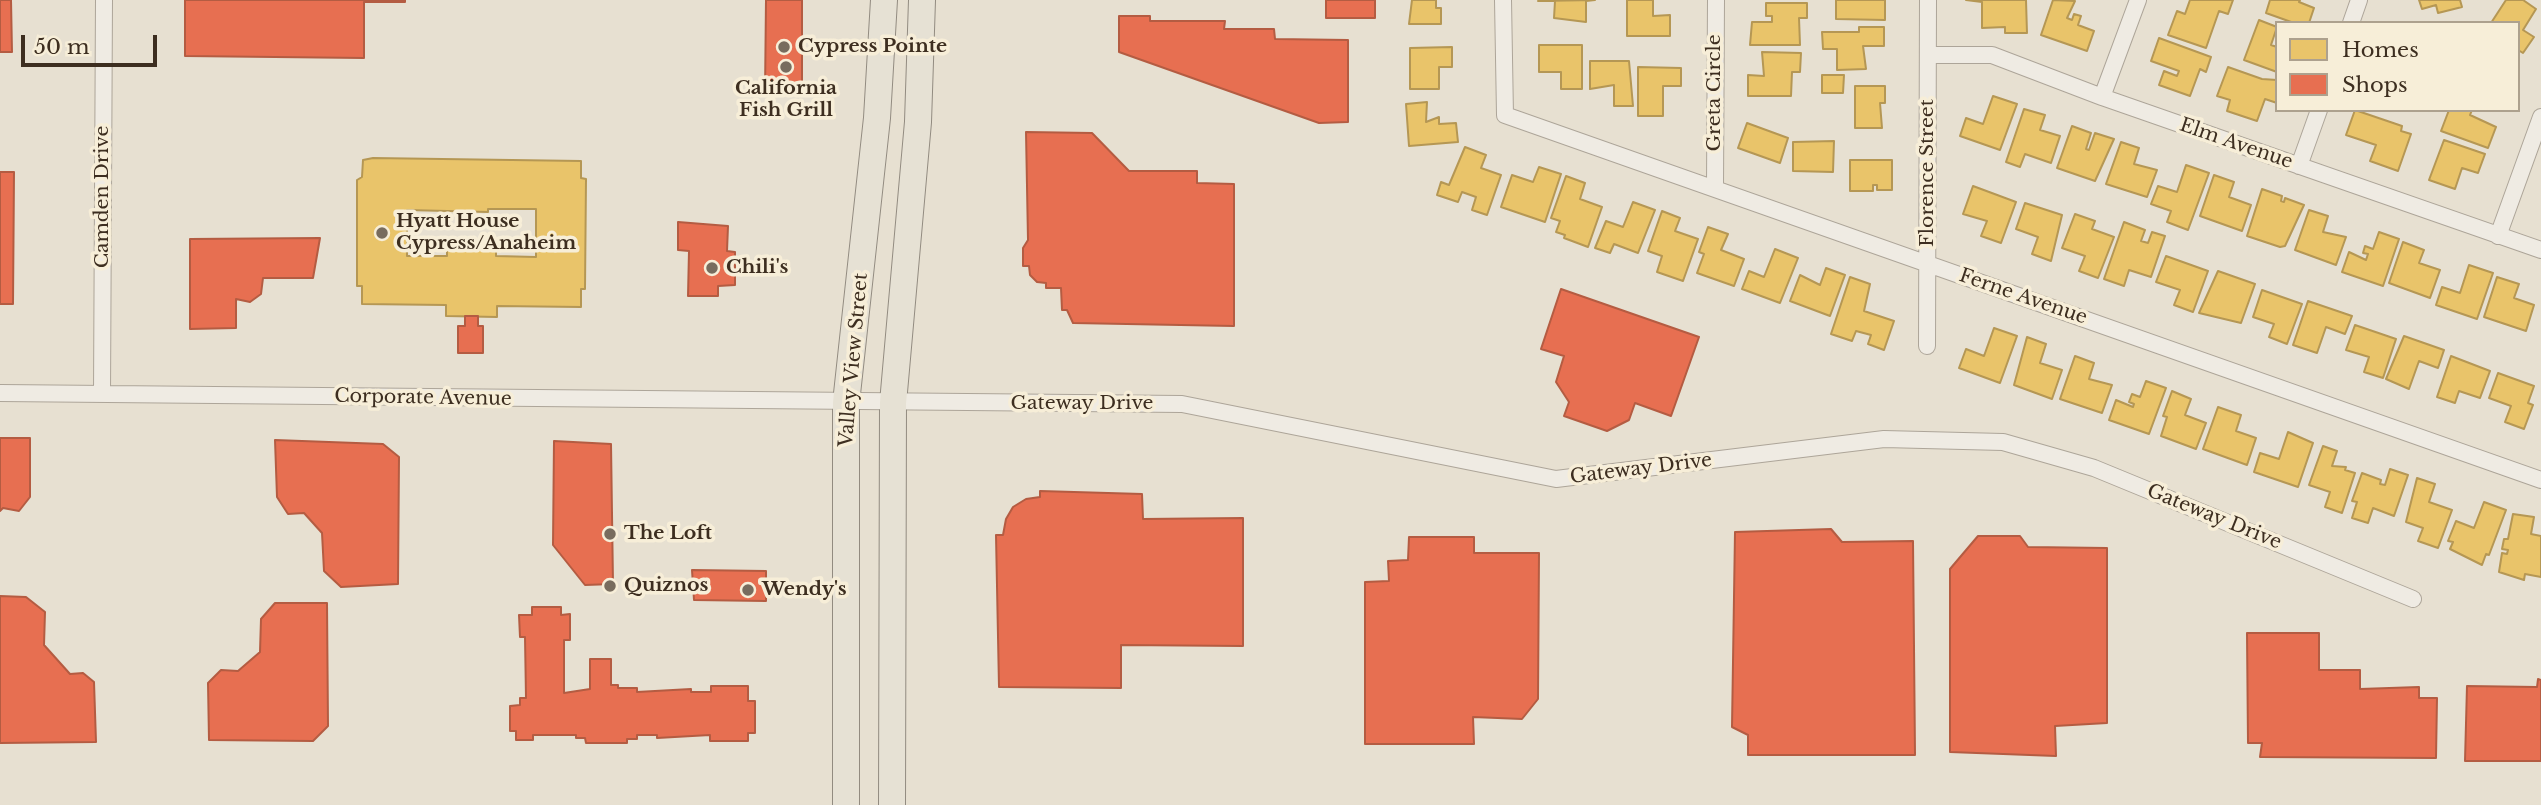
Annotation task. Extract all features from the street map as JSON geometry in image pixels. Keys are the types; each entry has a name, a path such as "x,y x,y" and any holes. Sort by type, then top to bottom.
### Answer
{"main road":[{"name":"Valley View Street","path":"846,805 846,403 877,118 884,0"},
{"path":"892,805 893,403 918,122 922,0"}],"street":[{"name":"Camden Drive","path":"102,393 104,0"},
{"name":"Ferne Avenue","path":"1503,0 1505,114 2541,480"},
{"name":"Greta Circle","path":"1715,186 1716,0"},
{"name":"Florence Street","path":"1927,345 1928,0"},
{"path":"2102,97 2138,0"},
{"path":"2352,21 2359,0"},
{"name":"Elm Avenue","path":"1927,55 1992,55 2102,97 2541,250"},
{"path":"2300,166 2318,112"},
{"path":"2498,236 2541,117"},
{"name":"Corporate Avenue","path":"0,394 846,403"},
{"name":"Gateway Drive","path":"846,403 1182,404 1556,479 1884,439 2003,442 2094,468 2413,599"}],"building: Homes":[{"path":"1412,0 1436,0 1436,8 1441,8 1441,24 1409,24"},
{"path":"1595,0 1586,1 1586,22 1554,18 1555,1 1538,1"},
{"path":"1627,0 1653,0 1653,16 1670,15 1670,36 1627,36"},
{"path":"1836,0 1885,0 1885,20 1836,19"},
{"path":"1966,0 2026,0 2027,33 2005,33 2005,27 1982,28 1982,2"},
{"path":"2053,0 2075,1 2067,18 2072,20 2074,14 2081,16 2078,25 2094,31 2087,51 2041,35"},
{"path":"2190,0 2233,0 2228,14 2219,11 2206,48 2168,35 2177,11 2185,14"},
{"path":"2270,0 2300,0 2299,2 2314,8 2310,21 2288,21 2266,13"},
{"path":"2419,0 2460,0 2462,7 2438,13 2436,5 2422,9"},
{"path":"2506,0 2523,0 2536,9 2523,30 2534,37 2523,53 2520,51 2520,21 2492,21"},
{"path":"1766,3 1807,3 1807,18 1799,18 1800,45 1750,45 1752,22 1772,22 1772,16 1766,16"},
{"path":"2259,20 2275,26 2271,45 2275,46 2275,71 2244,60"},
{"path":"1859,27 1884,27 1884,46 1863,46 1866,69 1837,70 1837,49 1823,49 1822,32 1859,32"},
{"path":"2159,38 2211,57 2206,72 2200,69 2190,96 2159,85 2164,71 2177,76 2179,71 2151,61"},
{"path":"1539,45 1582,45 1582,89 1561,89 1561,72 1539,72"},
{"path":"1452,47 1452,67 1439,67 1439,89 1410,89 1410,48"},
{"path":"1762,52 1801,53 1800,72 1792,72 1791,96 1748,96 1748,75 1764,76"},
{"path":"1590,61 1629,61 1633,106 1614,106 1614,85 1590,89"},
{"path":"1638,67 1681,68 1681,86 1663,86 1663,116 1638,116"},
{"path":"2228,67 2262,79 2275,80 2275,102 2265,99 2257,121 2227,111 2230,100 2217,96"},
{"path":"1822,75 1844,75 1843,93 1822,93"},
{"path":"1855,86 1885,86 1885,103 1880,103 1882,128 1855,128"},
{"path":"1993,96 2017,104 2000,150 1960,136 1966,118 1983,124"},
{"path":"1427,102 1426,122 1439,117 1439,124 1456,123 1458,142 1409,146 1406,104"},
{"path":"2024,109 2045,115 2040,130 2060,136 2051,163 2025,154 2020,167 2006,162"},
{"path":"2354,112 2402,126 2401,131 2411,134 2398,171 2370,161 2376,145 2346,135"},
{"path":"2448,112 2471,112 2470,115 2496,127 2488,148 2441,131"},
{"path":"1747,123 1788,138 1780,163 1738,148"},
{"path":"2072,126 2091,133 2086,149 2089,150 2095,133 2114,139 2095,181 2057,168"},
{"path":"2444,140 2485,154 2478,173 2462,168 2455,189 2429,180"},
{"path":"1834,141 1833,172 1793,171 1793,142"},
{"path":"2121,142 2139,148 2134,164 2157,170 2147,197 2106,184"},
{"path":"1465,147 1486,155 1481,168 1501,175 1487,215 1472,210 1476,197 1462,192 1458,202 1437,195 1441,182 1449,185"},
{"name":"Hyatt House Cypress/Anaheim","path":"363,160 581,161 581,178 586,179 585,289 581,289 581,307 497,306 497,317 446,316 446,305 362,304 362,286 357,286 357,180 362,177","holes":["488,209 536,209 536,257 496,256 496,250 447,250 447,256 407,256 407,210 488,212"]},
{"path":"1850,160 1892,160 1892,190 1877,190 1877,185 1873,185 1873,191 1850,191"},
{"path":"2186,165 2209,173 2188,230 2167,222 2171,211 2151,204 2158,186 2177,192"},
{"path":"1539,167 1561,174 1545,222 1501,207 1512,175 1533,182"},
{"path":"2214,175 2234,182 2229,197 2251,205 2242,231 2200,216"},
{"path":"1566,176 1585,183 1580,199 1602,207 1588,247 1556,232 1560,221 1551,218"},
{"path":"1973,186 2016,202 2001,243 1981,236 1987,221 1963,214"},
{"path":"2262,189 2282,196 2281,201 2284,202 2285,198 2304,205 2285,246 2280,247 2247,236"},
{"path":"1633,202 1655,210 1638,253 1614,244 1610,253 1595,248 1606,221 1623,227"},
{"path":"2025,203 2062,215 2051,261 2032,254 2038,237 2016,229"},
{"path":"2309,210 2328,216 2323,232 2346,237 2336,265 2295,250"},
{"path":"1662,211 1680,218 1675,231 1698,239 1683,281 1657,272 1662,256 1648,251"},
{"path":"2075,214 2095,221 2092,229 2114,237 2098,278 2079,271 2085,256 2062,248"},
{"path":"2124,222 2145,230 2141,241 2148,243 2152,232 2165,236 2151,277 2129,270 2124,286 2104,279"},
{"path":"1708,227 1728,234 1721,250 1744,259 1734,286 1697,273 1704,254 1699,252"},
{"path":"2379,232 2399,239 2383,286 2342,272 2349,252 2366,260 2368,254 2363,253 2365,246 2373,249"},
{"path":"2403,242 2424,250 2419,263 2440,270 2430,298 2389,283"},
{"path":"1775,249 1798,258 1780,303 1742,289 1749,271 1764,277"},
{"path":"2166,256 2208,271 2193,312 2174,305 2180,290 2156,282"},
{"path":"2469,265 2493,273 2477,319 2436,305 2442,287 2460,293"},
{"path":"1826,268 1845,275 1830,316 1790,301 1800,275 1820,285"},
{"path":"2218,271 2255,284 2241,323 2199,313"},
{"path":"1850,277 1870,284 1864,311 1894,321 1884,350 1868,344 1871,335 1856,331 1852,341 1831,334"},
{"path":"2497,277 2519,284 2514,298 2534,305 2526,331 2484,317"},
{"path":"2262,290 2302,304 2287,344 2269,337 2274,324 2253,317"},
{"path":"2308,301 2352,316 2345,334 2326,327 2317,353 2293,345"},
{"path":"2355,325 2396,339 2383,378 2364,372 2369,357 2346,350"},
{"path":"1994,328 2017,336 2000,383 1959,368 1966,349 1984,356"},
{"path":"2404,336 2444,350 2438,368 2419,361 2409,389 2386,379"},
{"path":"2027,337 2046,344 2040,363 2062,370 2052,399 2014,385"},
{"path":"2075,356 2094,363 2089,379 2112,385 2102,413 2060,399"},
{"path":"2451,356 2490,371 2480,398 2459,391 2455,403 2437,397"},
{"path":"2498,373 2534,386 2528,403 2533,405 2524,429 2505,422 2511,406 2489,398"},
{"path":"2146,381 2166,388 2149,434 2109,420 2116,400 2133,407 2134,404 2129,402 2132,394 2140,397"},
{"path":"2172,391 2191,399 2185,415 2206,423 2196,449 2161,436 2167,417 2163,416"},
{"path":"2218,407 2241,415 2236,431 2256,438 2247,465 2203,449"},
{"path":"2288,432 2313,443 2298,487 2254,472 2260,453 2279,459"},
{"path":"2323,446 2337,451 2332,466 2346,467 2345,470 2355,473 2342,513 2325,507 2330,492 2309,485"},
{"path":"2390,469 2408,475 2394,516 2373,508 2368,523 2352,518 2357,502 2352,501 2362,473 2381,480 2380,484 2385,485"},
{"path":"2417,478 2435,484 2429,502 2452,510 2438,548 2418,541 2423,528 2406,522"},
{"path":"2484,502 2506,510 2489,555 2486,554 2482,565 2450,549 2453,542 2448,541 2456,521 2474,528"},
{"path":"2513,514 2534,517 2531,534 2541,536 2541,577 2525,574 2524,580 2499,572 2502,553 2507,554 2508,550 2502,549 2504,539 2508,539"}],"building: Shops":[{"path":"0,0 11,0 12,52 0,52"},
{"path":"185,0 405,2 364,2 364,58 185,56"},
{"name":"Cypress Pointe","path":"766,0 802,0 802,94 765,94"},
{"path":"1326,0 1375,0 1375,18 1326,18"},
{"path":"1119,16 1150,16 1150,21 1225,21 1224,29 1274,29 1275,39 1348,40 1348,122 1319,123 1119,52"},
{"path":"1026,132 1092,133 1129,171 1197,171 1197,183 1234,184 1234,326 1073,323 1067,310 1062,310 1061,288 1046,288 1046,283 1037,282 1030,275 1029,266 1023,266 1023,248 1028,240"},
{"path":"0,172 14,172 13,304 0,304"},
{"name":"Chili's","path":"678,222 728,226 727,251 735,252 735,285 718,286 718,296 688,296 689,251 678,250"},
{"path":"320,238 313,278 263,278 261,294 250,302 236,299 236,328 190,329 190,239"},
{"path":"1561,289 1699,337 1671,416 1635,403 1629,420 1607,431 1564,416 1569,402 1556,382 1564,356 1541,349"},
{"path":"465,316 478,316 478,326 483,326 483,353 458,353 458,326 465,326"},
{"path":"0,438 30,438 30,497 19,511 3,508 0,511"},
{"path":"275,440 383,444 399,457 398,584 341,587 324,571 322,533 304,513 288,514 277,497"},
{"path":"554,441 611,444 613,584 585,585 553,545"},
{"path":"1040,491 1142,494 1143,519 1243,518 1243,646 1121,645 1121,688 999,687 996,535 1003,535 1006,519 1013,507 1026,499 1040,497"},
{"path":"1831,529 1842,542 1913,541 1915,755 1748,755 1748,735 1732,727 1735,532"},
{"path":"1978,536 2020,536 2028,547 2107,548 2107,723 2055,726 2056,756 1950,752 1950,569"},
{"path":"1409,537 1474,537 1474,553 1539,553 1538,699 1522,719 1473,717 1474,744 1365,744 1365,582 1389,581 1388,561 1408,560"},
{"path":"692,570 766,571 766,601 694,600"},
{"path":"0,596 26,597 45,612 44,645 70,674 83,673 94,682 96,742 0,743"},
{"path":"275,603 327,603 328,726 313,741 209,740 208,683 221,670 238,671 260,652 261,619"},
{"path":"532,607 561,607 561,615 570,614 570,640 564,640 564,693 590,689 590,659 611,659 611,685 618,685 618,688 637,688 637,692 691,689 691,692 711,692 711,686 748,686 748,701 755,701 755,733 748,733 748,741 710,741 710,735 657,738 657,735 637,735 637,739 627,739 627,743 586,743 585,738 576,738 576,735 533,735 533,740 516,740 516,731 510,731 510,706 520,705 520,698 526,698 525,637 520,637 519,615 532,615"},
{"path":"2247,633 2319,633 2319,670 2360,670 2360,689 2419,687 2419,698 2437,698 2436,758 2260,757 2262,743 2248,743"},
{"path":"2538,679 2541,680 2541,761 2465,761 2467,686 2537,687"}],"place":[{"name":"Cypress Pointe","path":"784,47"},
{"name":"California Fish Grill","path":"786,67"},
{"name":"Hyatt House Cypress/Anaheim","path":"382,233"},
{"name":"Chili's","path":"712,268"},
{"name":"The Loft","path":"610,534"},
{"name":"Quiznos","path":"610,586"},
{"name":"Wendy's","path":"748,590"}]}
